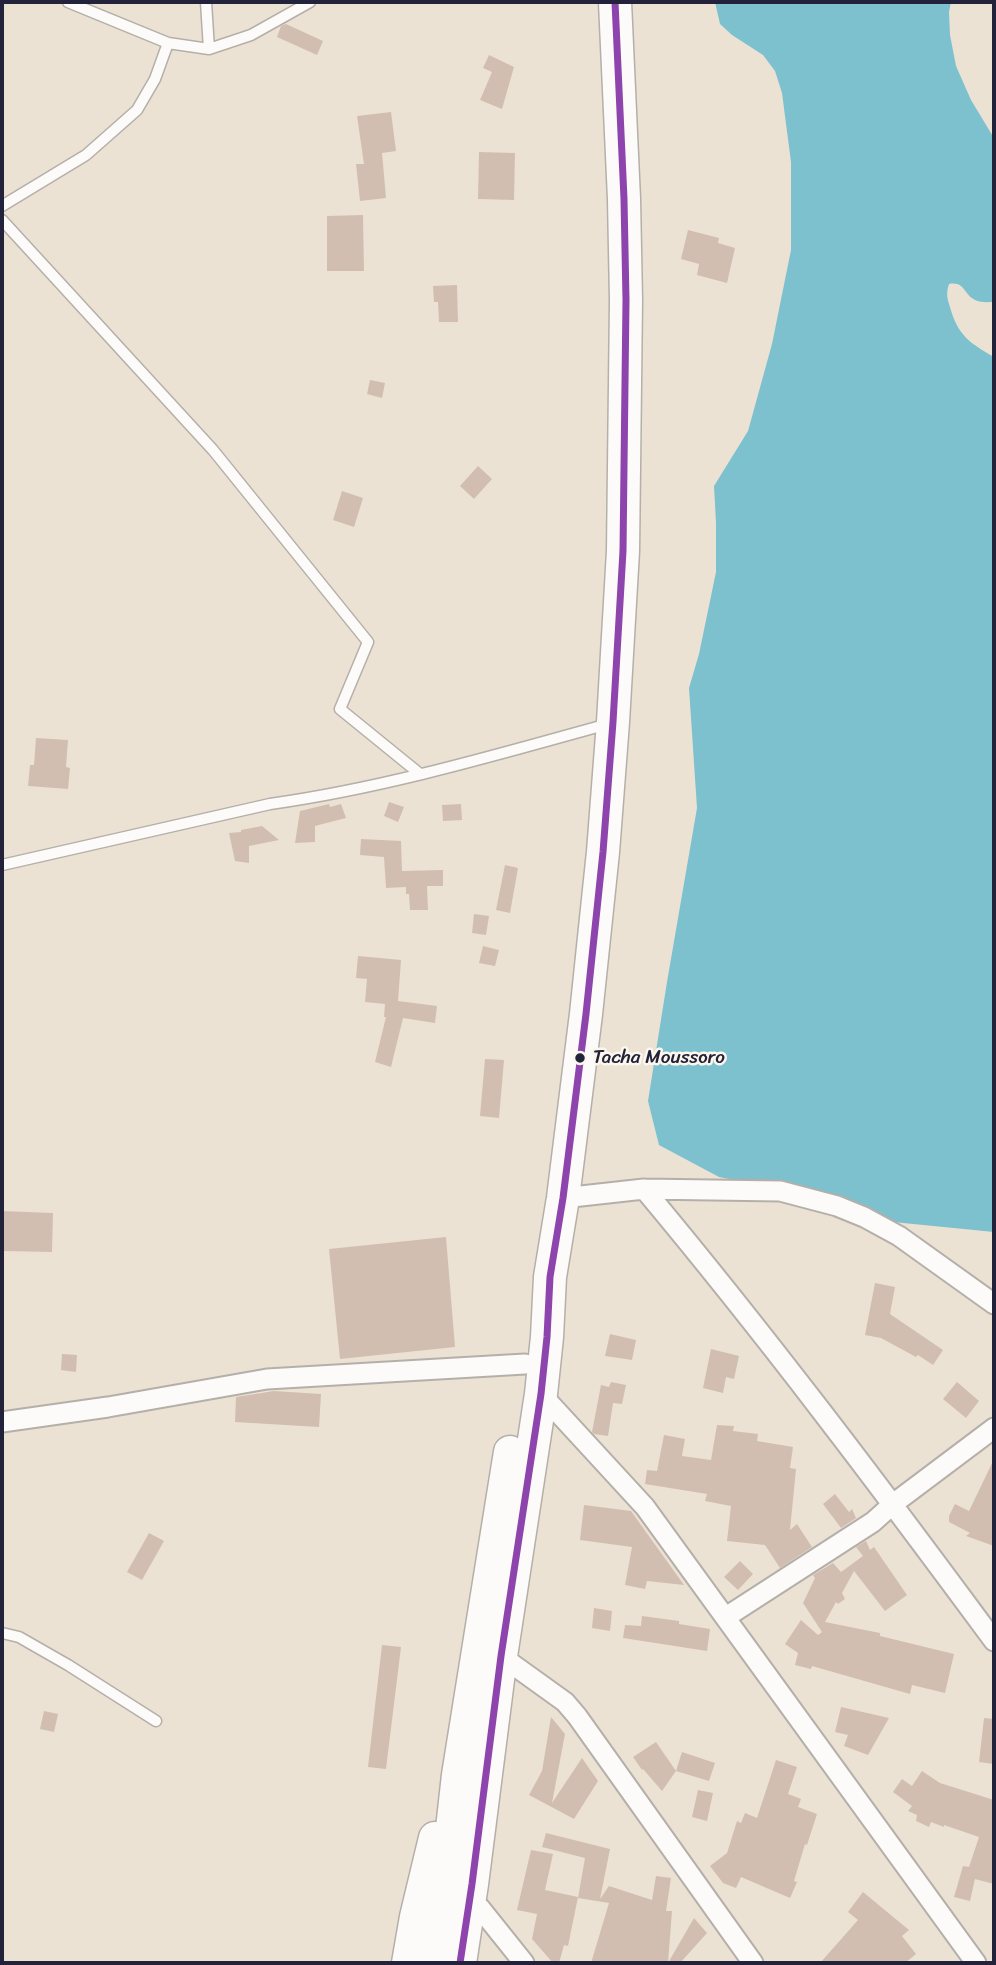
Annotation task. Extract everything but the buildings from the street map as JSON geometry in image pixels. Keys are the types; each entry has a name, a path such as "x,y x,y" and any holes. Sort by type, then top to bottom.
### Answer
{"highway":[{"path":"478,1963 476,1896 500,1656 541,1394 550,1277 563,1198 586,1014 614,722 623,551 625,327 624,199 615,2"},
{"path":"437,1963 458,1775 509,1454 530,1334 550,1277"},
{"path":"408,1963 431,1852 458,1775"},
{"path":"460,1963 476,1896"}],"street":[{"path":"563,1198 644,1189 780,1191 837,1206 864,1217 899,1236 994,1304"},
{"path":"644,1189 692,1246 893,1504 994,1641"},
{"path":"2,1422 108,1407 267,1379 526,1364"},
{"path":"541,1394 645,1507 976,1963"},
{"path":"726,1618 873,1522 994,1428"},
{"path":"500,1656 565,1702 577,1716 753,1963"},
{"path":"476,1896 524,1963"}],"lane":[{"path":"68,2 169,43 209,49 251,36 310,2"},
{"path":"206,2 209,49"},
{"path":"2,206 86,155 137,110 155,79 169,43"},
{"path":"2,220 213,450 368,642 340,709 420,774"},
{"path":"2,865 270,804 313,798 420,774 614,722"},
{"path":"2,1633 19,1637 156,1721"}],"water":[{"path":"715,2 951,2 950,35 956,66 971,100 994,138 994,302 975,300 958,284 949,284 947,293 953,317 961,332 972,343 994,357 994,1232 893,1222 789,1191 719,1177 659,1145 648,1101 697,808 689,688 716,572 714,486 748,431 772,344 791,250 791,162 782,93 775,71 763,55 720,24"}],"transit line":[{"path":"460,1963 501,1656 541,1394 550,1277 563,1198 586,1014 603,852 623,551 626,300 615,2"}],"place":[{"name":"Tacha Moussoro","path":"580,1058"}]}
